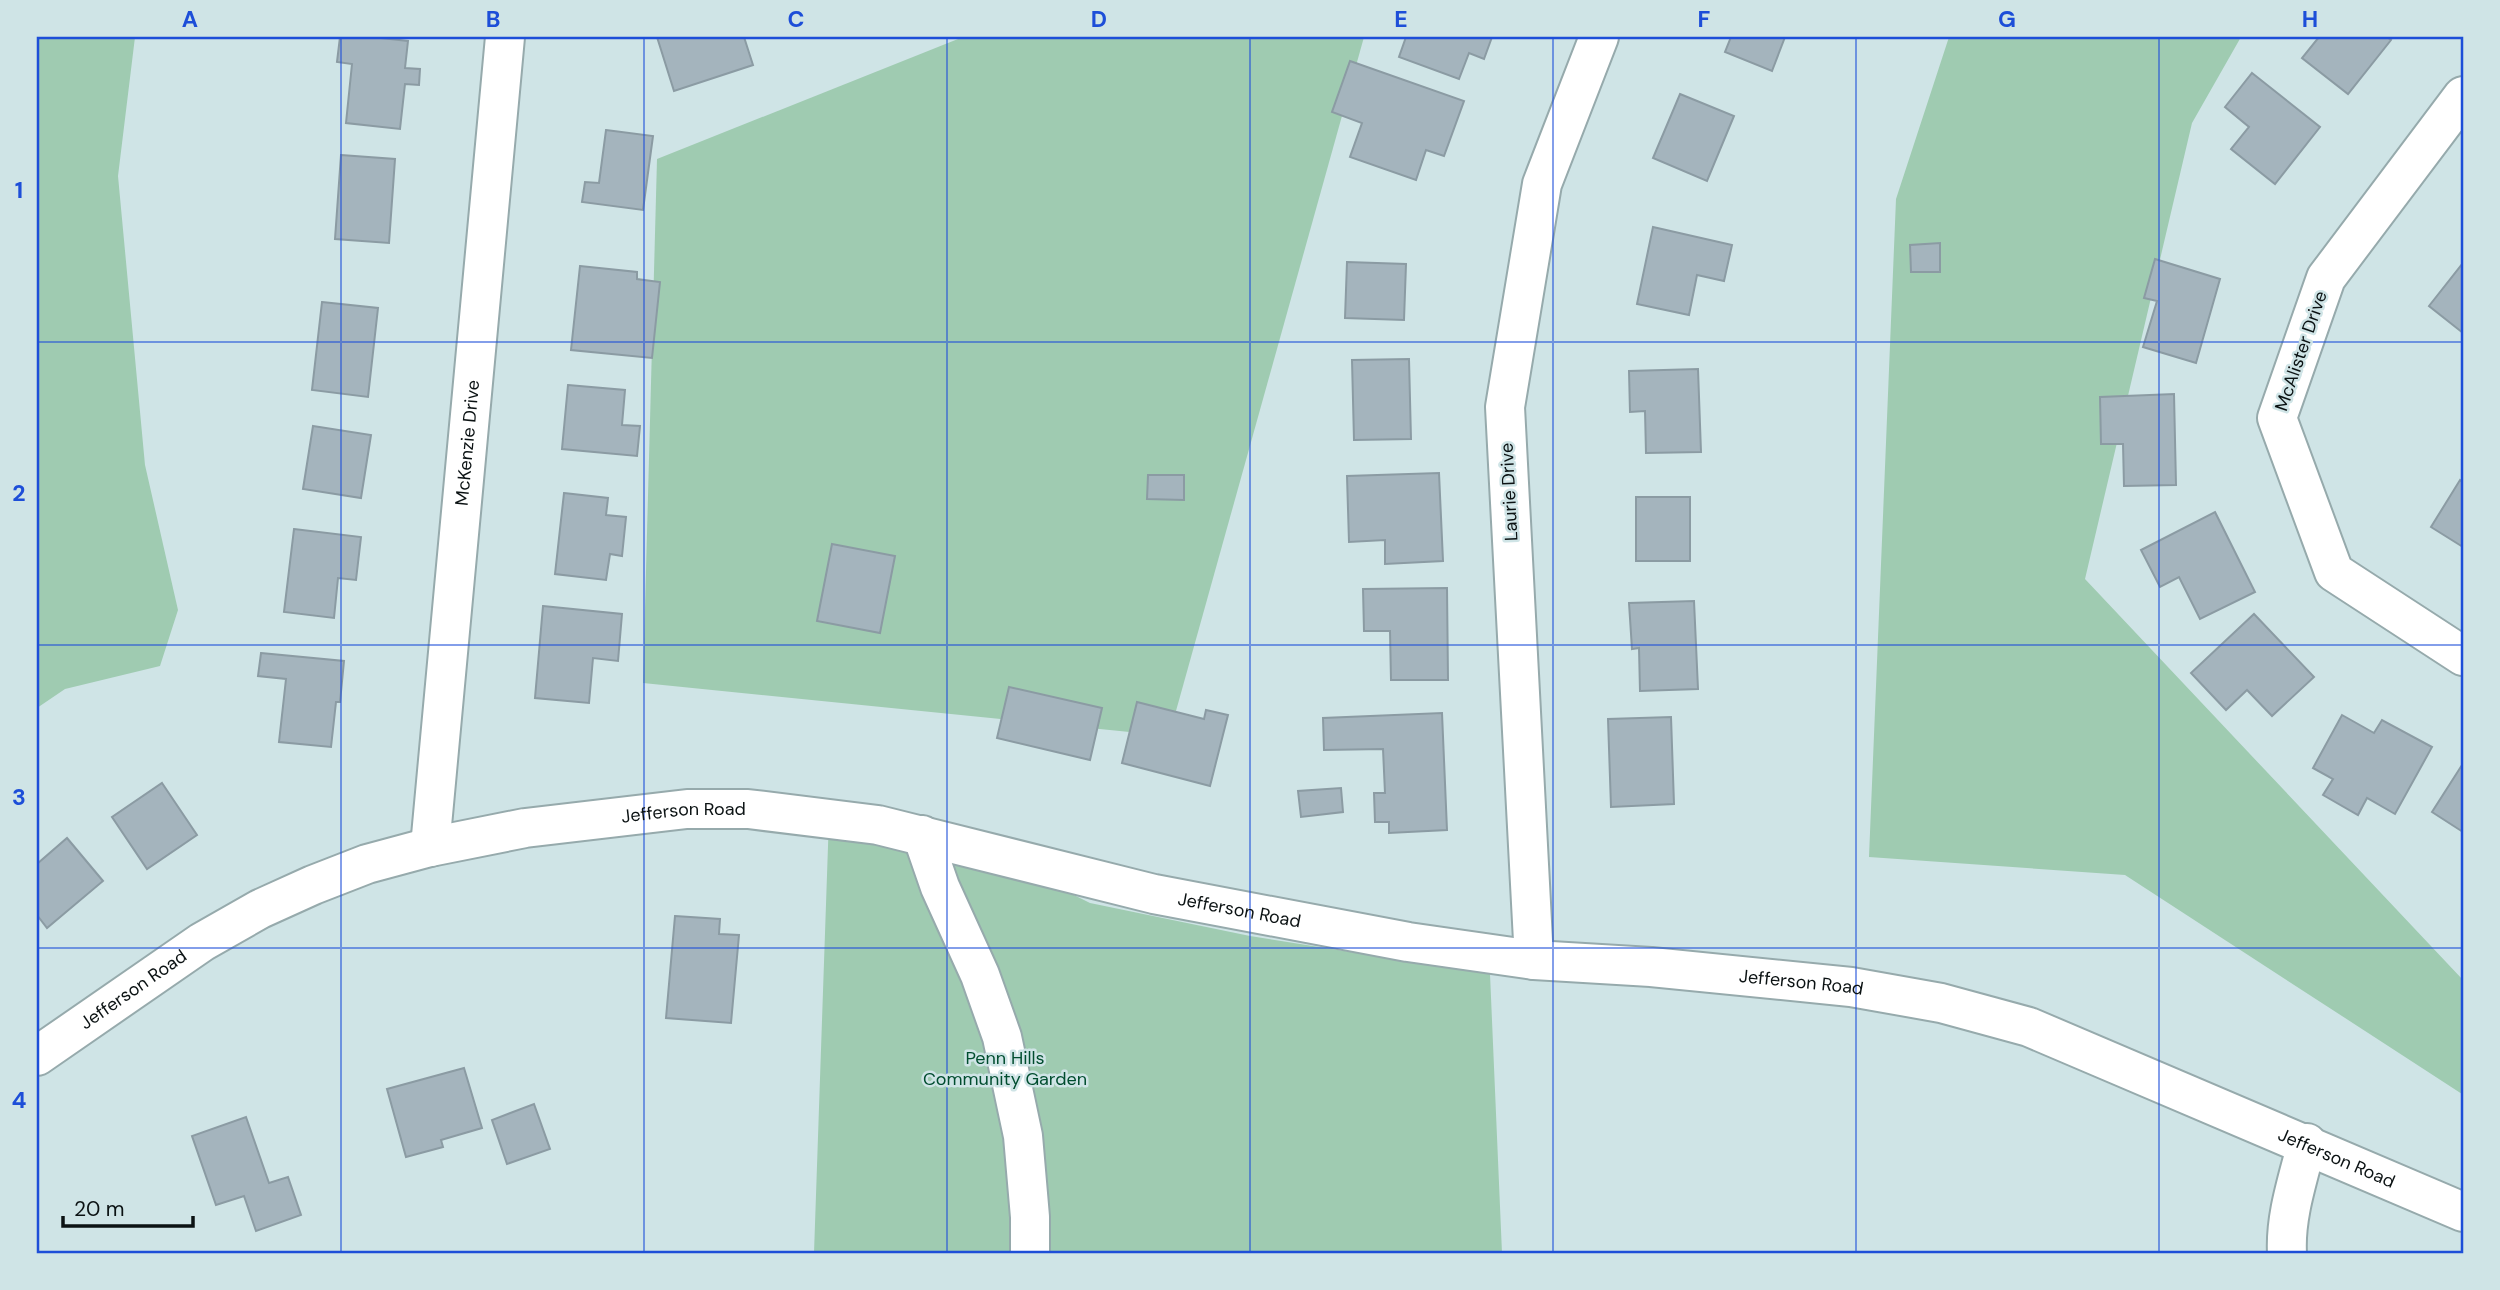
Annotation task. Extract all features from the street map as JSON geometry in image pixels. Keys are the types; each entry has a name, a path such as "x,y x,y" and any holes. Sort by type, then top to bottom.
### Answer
{"street":[{"name":"McKenzie Drive","path":"430,847 505,37"},
{"name":"Laurie Drive","path":"1534,960 1504,407 1542,184 1599,37"},
{"name":"McAlister Drive","path":"2463,96 2326,278 2277,418 2334,572 2463,656"},
{"name":"Jefferson Road","path":"37,1056 191,949 260,908 367,864 430,847 525,828 687,809 748,809 807,814 878,825 1180,899 1408,943 1534,960 1651,967 1837,985 1941,1003 2029,1027 2307,1143 2463,1212"},
{"path":"922,835 940,887 980,975 1002,1037 1023,1136 1030,1217 1030,1253"},
{"path":"2287,1253 2286,1238 2307,1143"}],"green space":[{"path":"37,37 135,37 118,176 145,465 178,610 160,666 65,689 37,708"},
{"path":"963,37 1364,37 1169,736 643,683 657,159"},
{"path":"1949,37 2241,37 2192,123 2085,579 2463,980 2462,1094 2125,875 1869,857 1896,199"},
{"name":"Penn Hills Community Garden","path":"829,817 989,853 1090,903 1250,936 1490,974 1502,1253 814,1253"}],"building":[{"path":"340,37 408,41 405,68 420,69 419,85 405,84 400,129 346,123 352,64 337,62"},
{"path":"657,37 744,37 753,65 674,91"},
{"path":"1406,37 1492,37 1484,59 1469,53 1459,79 1399,57"},
{"path":"1731,37 1785,37 1772,71 1725,52"},
{"path":"2319,37 2387,37 2391,40 2348,94 2302,58"},
{"path":"1350,61 1464,101 1444,156 1426,150 1416,180 1350,157 1362,123 1332,112"},
{"path":"2252,73 2320,127 2275,184 2231,149 2249,127 2225,107"},
{"path":"1680,94 1734,116 1707,181 1653,158"},
{"path":"606,130 653,136 643,210 582,202 585,182 599,183"},
{"path":"341,155 395,159 389,243 335,239"},
{"path":"1653,227 1732,245 1724,281 1697,275 1689,315 1637,304"},
{"path":"1940,243 1940,272 1911,272 1910,245"},
{"path":"2155,259 2220,279 2196,363 2143,347 2157,301 2144,298"},
{"path":"1347,262 1406,264 1404,320 1345,318"},
{"path":"2463,263 2463,333 2429,306"},
{"path":"580,266 637,272 637,279 660,282 652,358 571,350"},
{"path":"322,302 378,308 368,397 312,390"},
{"path":"1409,359 1411,439 1354,440 1352,360"},
{"path":"1698,369 1701,452 1646,453 1645,411 1630,412 1629,371"},
{"path":"568,385 625,390 622,425 640,426 637,456 562,449"},
{"path":"2174,394 2176,485 2124,486 2123,444 2101,444 2100,397"},
{"path":"313,426 371,435 361,498 303,489"},
{"path":"1439,473 1443,561 1385,564 1385,540 1349,542 1347,476"},
{"path":"1148,475 1184,475 1184,500 1147,499"},
{"path":"2460,480 2463,483 2463,547 2431,527"},
{"path":"564,493 608,498 606,515 626,517 622,556 610,554 606,580 555,574"},
{"path":"1636,497 1690,497 1690,561 1636,561"},
{"path":"2215,512 2255,592 2200,619 2179,577 2160,587 2141,550"},
{"path":"294,529 361,537 356,580 338,578 334,618 284,612"},
{"path":"832,544 895,556 880,633 817,621"},
{"path":"1447,588 1448,680 1391,680 1390,631 1364,631 1363,589"},
{"path":"1694,601 1698,689 1640,691 1639,648 1632,649 1629,603"},
{"path":"543,606 622,614 618,661 593,658 589,703 535,698"},
{"path":"2254,614 2314,677 2272,716 2247,690 2226,710 2191,673"},
{"path":"261,653 344,661 340,702 336,702 331,747 279,742 286,679 258,676"},
{"path":"1009,687 1102,708 1090,760 997,738"},
{"path":"1137,702 1204,719 1206,710 1228,715 1210,786 1122,763"},
{"path":"1442,713 1447,830 1389,833 1389,822 1375,822 1374,793 1385,793 1383,749 1324,750 1323,718"},
{"path":"2342,715 2374,733 2382,720 2432,747 2395,814 2367,798 2358,815 2323,795 2333,779 2313,768"},
{"path":"1671,717 1674,804 1611,807 1608,719"},
{"path":"2463,766 2463,832 2432,812"},
{"path":"162,783 197,835 147,869 112,817"},
{"path":"1341,788 1343,812 1301,817 1298,791"},
{"path":"67,838 103,881 47,928 37,915 37,864"},
{"path":"675,916 720,919 719,934 739,935 731,1023 666,1018"},
{"path":"464,1068 482,1128 441,1140 443,1147 406,1157 387,1089"},
{"path":"534,1104 550,1149 507,1164 492,1120"},
{"path":"246,1117 269,1183 288,1177 301,1215 256,1231 244,1196 216,1205 192,1136"}]}
